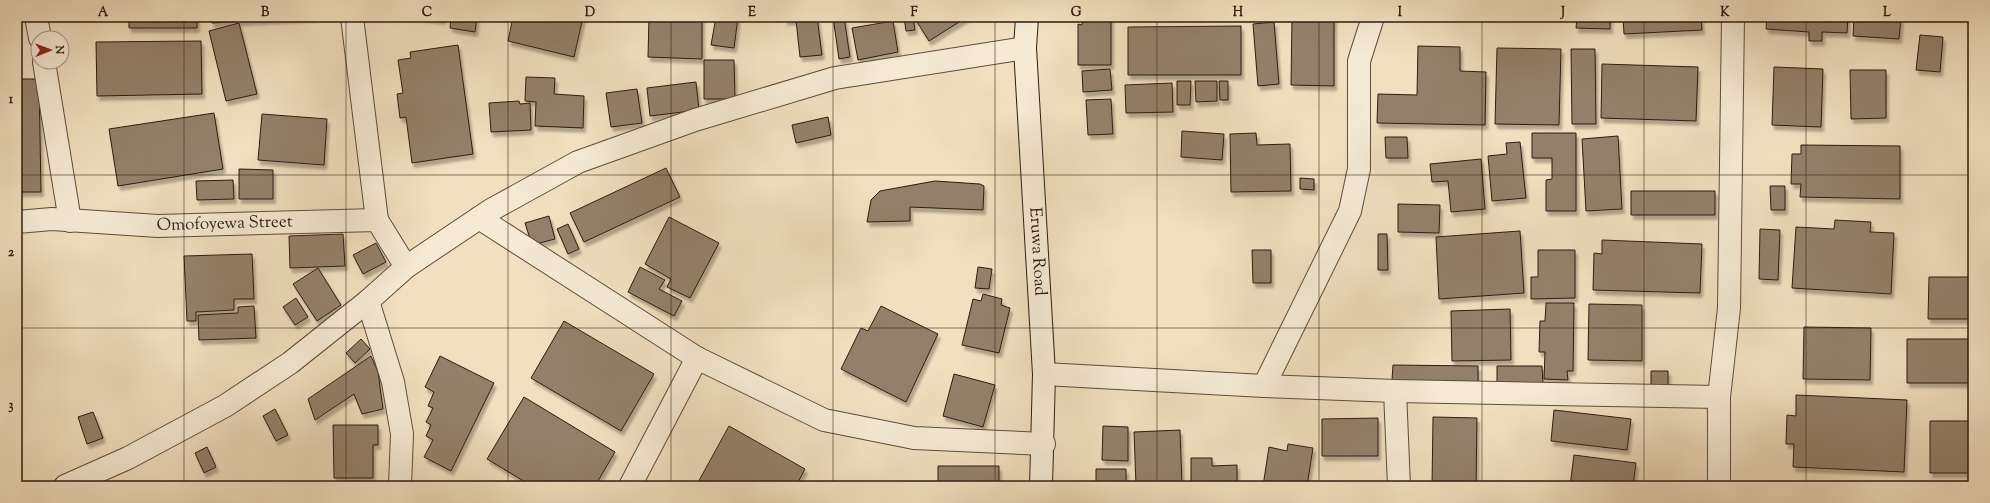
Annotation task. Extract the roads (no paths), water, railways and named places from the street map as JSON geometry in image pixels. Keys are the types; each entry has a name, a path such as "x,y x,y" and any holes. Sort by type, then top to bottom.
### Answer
{"street":[{"path":"36,17 38,30"},
{"path":"352,17 377,220 406,267"},
{"name":"Eruwa Road","path":"1027,17 1025,48 1044,374 1044,444 1042,486"},
{"path":"1264,386 1350,211 1359,169 1359,61 1373,17"},
{"path":"1719,486 1719,397 1729,308 1733,17"},
{"path":"65,486 128,458 225,406 290,363 368,301 406,267 491,210 578,162 695,120 835,78 1025,48"},
{"path":"45,70 70,221"},
{"path":"479,218 697,358 824,420 914,438 1044,444"},
{"name":"Omofoyewa Street","path":"17,222 52,219 158,226 377,220"},
{"path":"368,301 393,382 402,434 400,486"},
{"path":"630,486 697,358"},
{"path":"1044,374 1264,386 1719,397"},
{"path":"1395,390 1399,486"}]}
